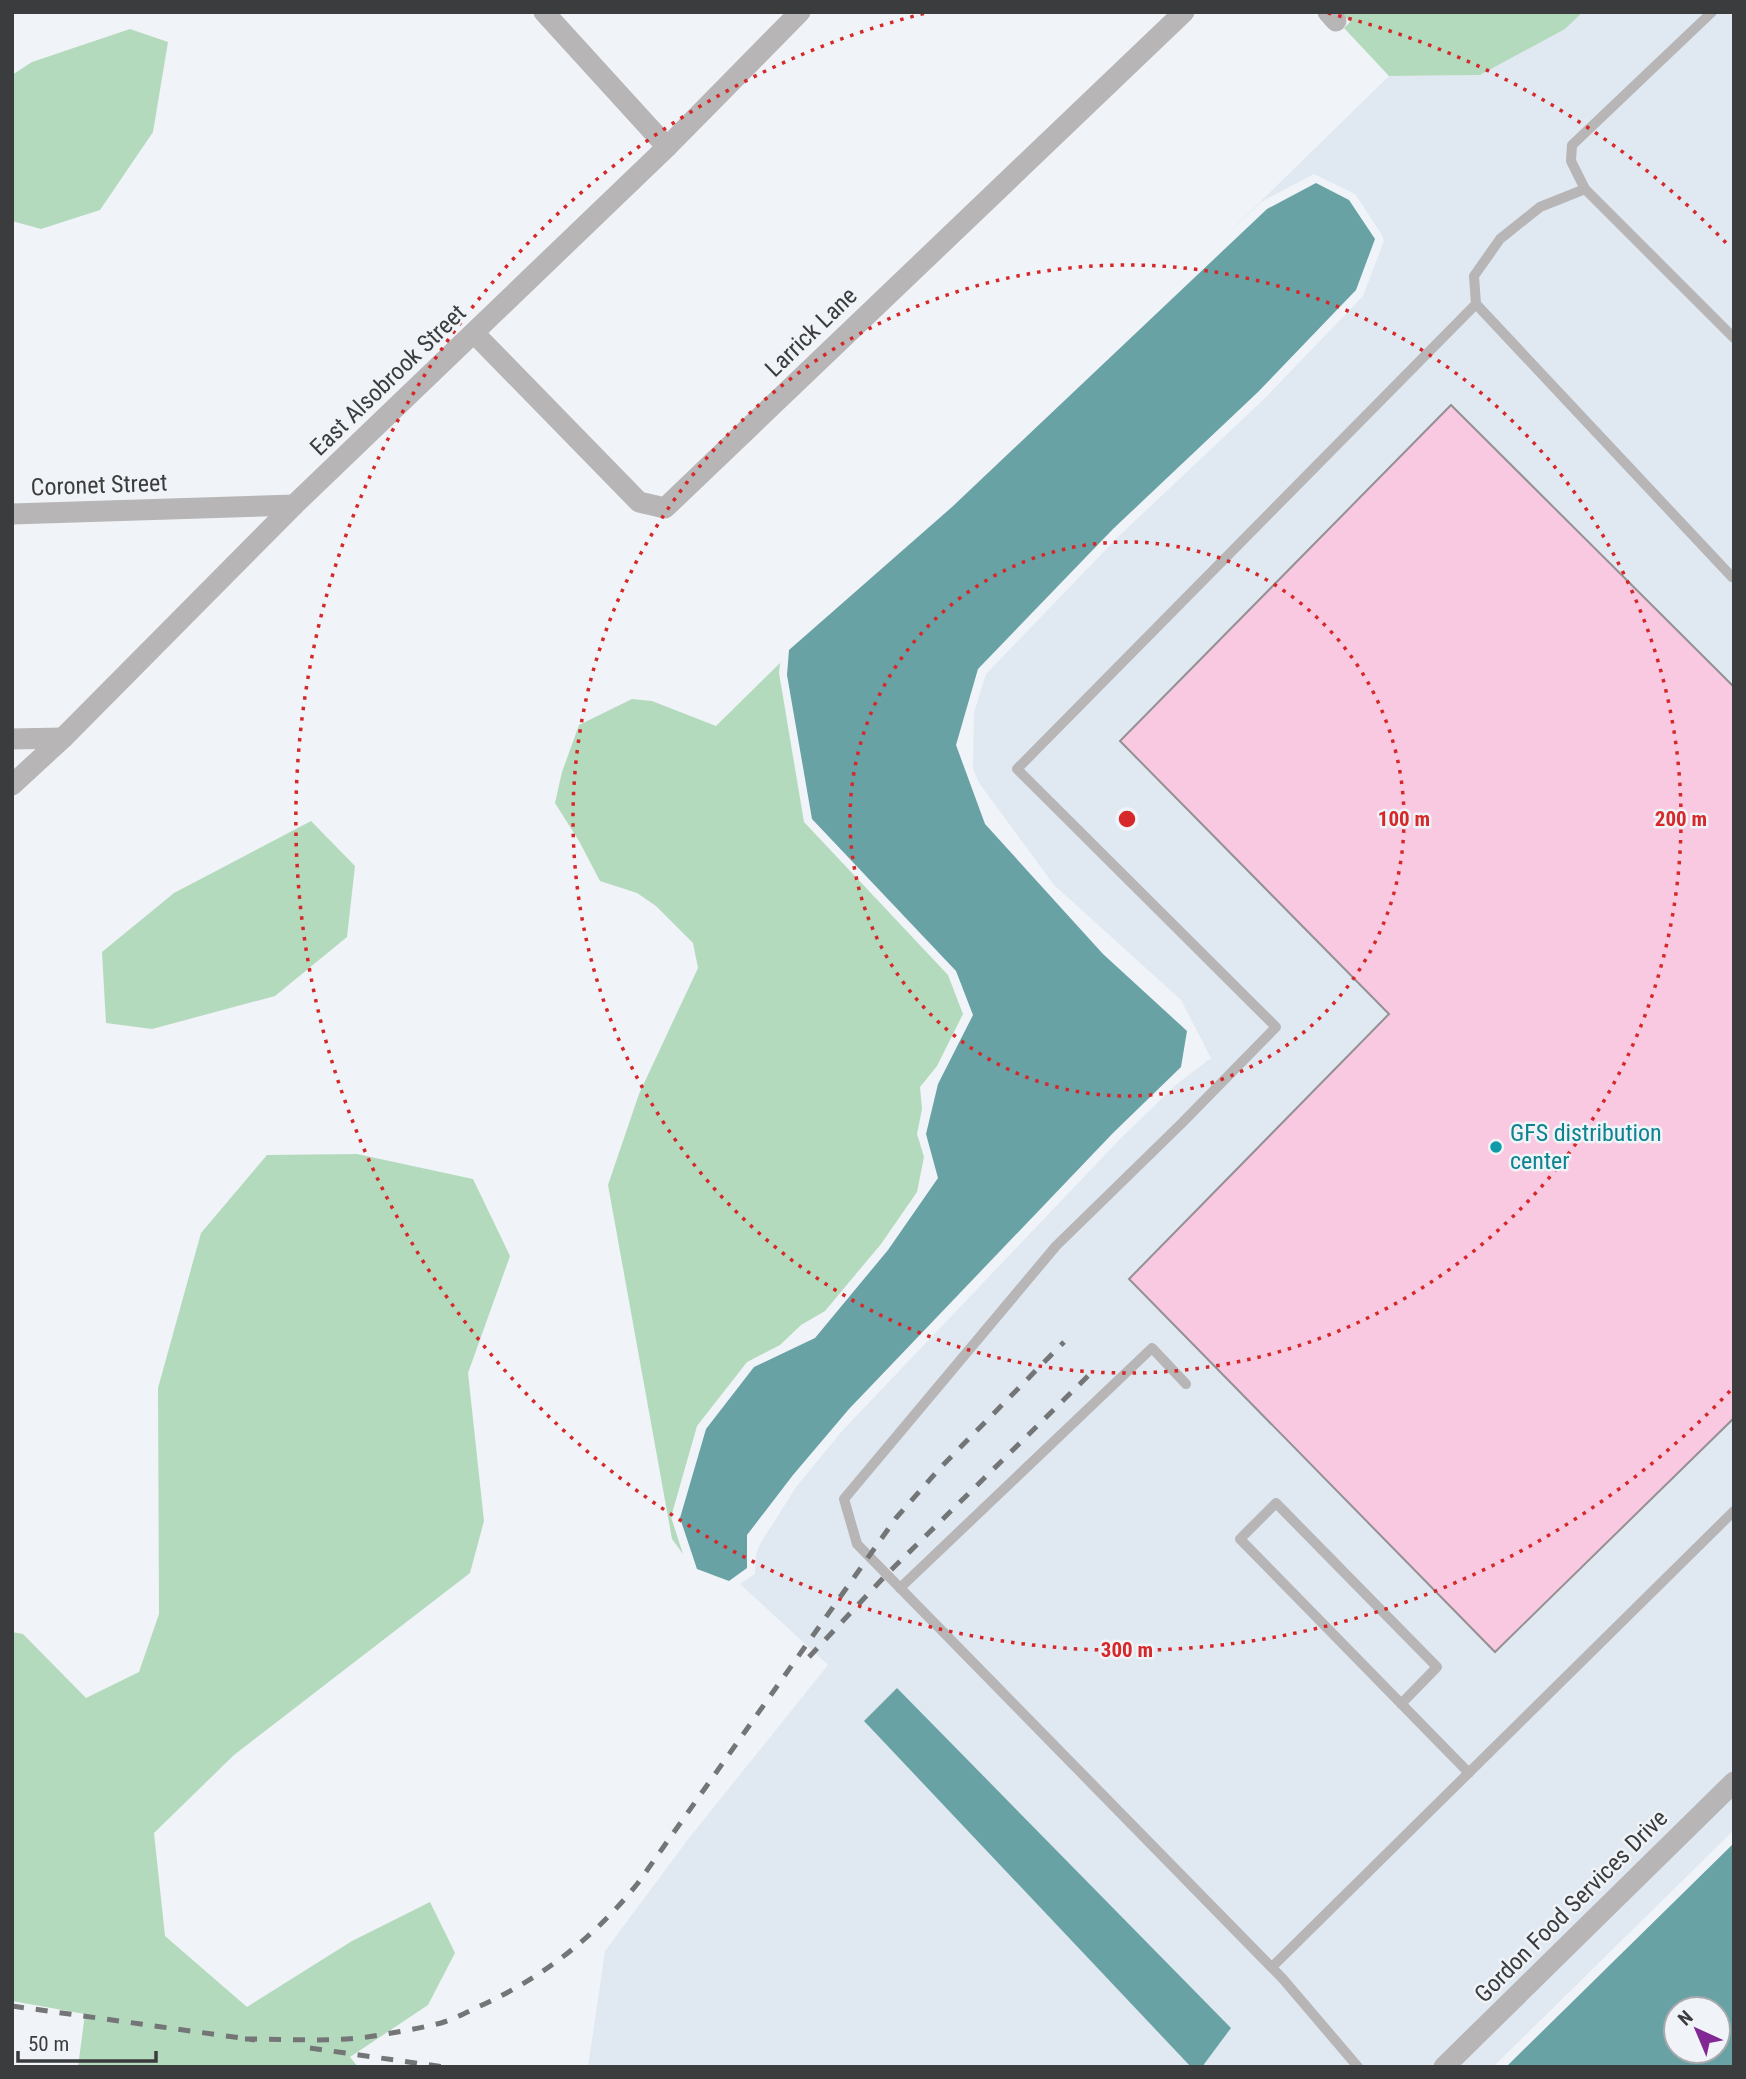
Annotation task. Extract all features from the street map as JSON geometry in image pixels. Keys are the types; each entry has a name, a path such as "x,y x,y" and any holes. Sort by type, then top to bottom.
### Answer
{"street":[{"path":"544,12 667,147"},
{"name":"East Alsobrook Street","path":"12,785 63,738 294,505 667,147 800,12"},
{"name":"Larrick Lane","path":"474,333 639,502 665,509 1184,12"},
{"name":"Coronet Street","path":"12,514 294,505"},
{"path":"12,739 63,738"},
{"name":"Gordon Food Services Drive","path":"1444,2067 1734,1782"}],"lane":[{"path":"1712,12 1572,145 1571,161 1585,189 1734,338"},
{"path":"1585,189 1540,207 1500,239 1474,276 1476,304 1732,577 1734,576"},
{"path":"1359,2067 1272,1967 857,1544 844,1499 1056,1246 1276,1027 1017,769 1476,304"},
{"path":"900,1588 1152,1348 1186,1384"},
{"path":"1401,1704 1437,1667 1276,1503 1240,1539 1401,1704 1469,1773"},
{"path":"1272,1967 1734,1511"}],"shaded area":[{"path":"1583,12 1734,12 1734,1830 1493,2067 1202,2067 1231,2028 897,1688 864,1721 1191,2067 588,2067 605,1951 689,1838 828,1665 740,1584 755,1574 756,1554 760,1544 796,1487 842,1431 1120,1139 1177,1084 1211,1058 1181,1000 1054,885 979,783 973,769 974,713 986,674 1119,536 1264,399 1363,296 1384,241 1355,194 1314,174 1261,202 1213,248 1389,76 1480,75 1565,29"}],"green space":[{"path":"1341,12 1583,12 1565,29 1480,75 1389,76 1344,28 1350,22"},
{"path":"130,29 168,42 153,132 100,210 41,229 12,221 12,75 32,62"},
{"path":"780,663 779,673 804,822 948,975 963,1014 937,1066 920,1087 922,1109 917,1134 924,1157 917,1192 881,1244 825,1311 801,1325 780,1345 747,1362 697,1426 671,1517 683,1554 672,1539 608,1185 639,1094 698,968 693,943 656,906 637,893 600,881 555,803 562,772 579,725 632,699 652,701 716,726"},
{"path":"311,821 355,866 347,937 275,996 152,1029 106,1023 102,952 174,893"},
{"path":"357,1154 473,1179 510,1256 468,1373 484,1521 470,1573 234,1755 154,1833 165,1936 247,2007 352,1941 430,1902 455,1953 428,2005 350,2057 358,2067 78,2067 85,2014 12,2001 12,1632 23,1634 86,1698 139,1672 159,1614 158,1388 201,1233 267,1155"}],"water":[{"path":"1316,183 1349,200 1375,239 1356,290 1258,392 1113,529 978,669 956,745 985,824 1103,954 1187,1031 1181,1067 1113,1133 849,1409 747,1535 747,1568 729,1581 697,1569 680,1518 706,1429 754,1367 815,1338 888,1250 938,1178 926,1134 938,1084 973,1015 956,971 812,819 787,675 789,650 952,507 1267,209"},
{"path":"897,1688 1231,2028 1202,2067 1191,2067 864,1721"},
{"path":"1734,1843 1734,2067 1506,2067"}],"building":[{"name":"GFS distribution center","path":"1451,405 1734,687 1734,1418 1495,1652 1129,1279 1389,1014 1120,741"}],"railway":[{"path":"245,2039 352,2039 441,2023 525,1983 585,1938 638,1883 896,1518 940,1468 1064,1342"},
{"path":"809,1657 887,1574 1093,1371"},
{"path":"12,2006 255,2040"},
{"path":"310,2048 444,2067"}],"place":[{"name":"GFS distribution center","path":"1496,1147"}]}
